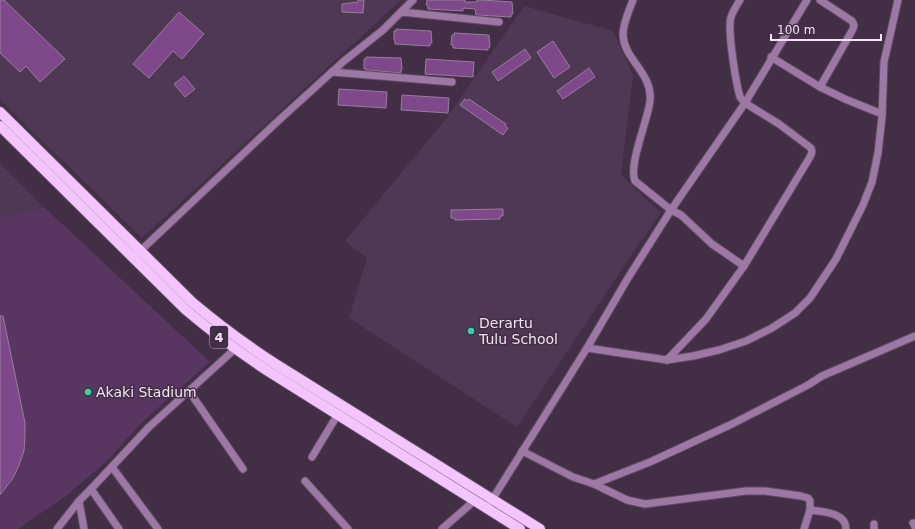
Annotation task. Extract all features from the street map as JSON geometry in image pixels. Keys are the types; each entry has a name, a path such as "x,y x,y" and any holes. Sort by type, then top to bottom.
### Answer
{"main road":[{"path":"0,112 192,302 242,342 540,529"},
{"name":"4","path":"0,126 186,310 235,349 520,529"}],"street":[{"path":"133,258 278,121 332,72 383,30 413,0"},
{"path":"634,0 627,17 623,33 624,43 626,49 646,78 650,100 635,161 635,181 671,210 685,219 712,244 744,266"},
{"path":"667,360 706,319 744,266 812,152 811,148 806,144 779,124 745,103 740,97 736,82 731,46 730,24 731,17 740,0"},
{"path":"487,508 587,348 628,278 671,210 745,103 771,57 807,0"},
{"path":"820,0 852,21 854,24 853,29 820,87"},
{"path":"587,348 667,360 700,355 746,341 772,328 795,313 810,298 836,259 863,205 872,182 878,153 882,114 884,62 898,0"},
{"path":"401,12 499,22"},
{"path":"771,57 820,87 882,114"},
{"path":"332,72 452,82"},
{"path":"906,340 915,331"},
{"path":"594,484 650,462 732,424 808,385 822,376 915,336"},
{"path":"57,529 79,501 150,427 235,349"},
{"path":"189,391 243,469"},
{"path":"312,457 338,414"},
{"path":"522,451 573,477 594,484 636,503 659,503 746,491 765,491 801,496 808,498 810,501 810,510 804,529"},
{"path":"112,467 158,529"},
{"path":"305,481 348,529"},
{"path":"91,489 119,529"},
{"path":"79,501 84,529"},
{"path":"442,529 474,501"},
{"path":"810,510 831,513 841,518 845,522 846,529"}],"shaded area":[{"path":"0,0 401,0 142,238 0,100"},
{"path":"524,6 613,31 633,75 621,175 661,213 638,245 517,427 349,318 367,258 345,241 446,119"},
{"path":"0,163 44,207 0,217"},
{"name":"Akaki Stadium","path":"44,207 210,362 142,422 107,461 67,495 18,529 0,529 0,217"}],"building":[{"path":"0,0 4,0 65,59 40,82 26,66 20,72 0,53"},
{"path":"358,0 364,0 363,13 342,12 342,4 358,2"},
{"path":"427,0 465,0 465,2 477,2 477,0 482,0 512,2 513,14 511,14 511,17 476,15 475,9 463,8 463,11 428,9 428,6 426,5"},
{"path":"179,12 204,34 182,59 173,51 149,78 133,64"},
{"path":"396,29 431,31 432,43 430,43 430,46 395,44 394,31 396,31"},
{"path":"454,33 489,35 490,47 488,47 488,50 453,48 453,45 451,45 452,35 454,35"},
{"path":"553,41 570,67 554,78 537,52"},
{"path":"525,49 531,58 498,81 492,72"},
{"path":"366,57 401,58 401,73 366,70 364,69 364,59 366,59"},
{"path":"426,59 474,62 473,77 425,74"},
{"path":"589,68 595,77 563,99 557,91"},
{"path":"184,76 195,89 185,97 174,84"},
{"path":"339,89 387,92 386,108 338,105"},
{"path":"402,95 449,98 448,113 401,110"},
{"path":"465,99 468,101 469,99 506,124 505,126 508,128 503,135 460,105"},
{"path":"503,209 503,216 500,216 500,219 455,220 455,218 451,218 451,210"},
{"path":"0,316 3,316 25,423 25,437 24,451 19,465 13,478 0,495"}],"place":[{"name":"Derartu Tulu School","path":"471,331"},
{"name":"Akaki Stadium","path":"88,392"}]}
